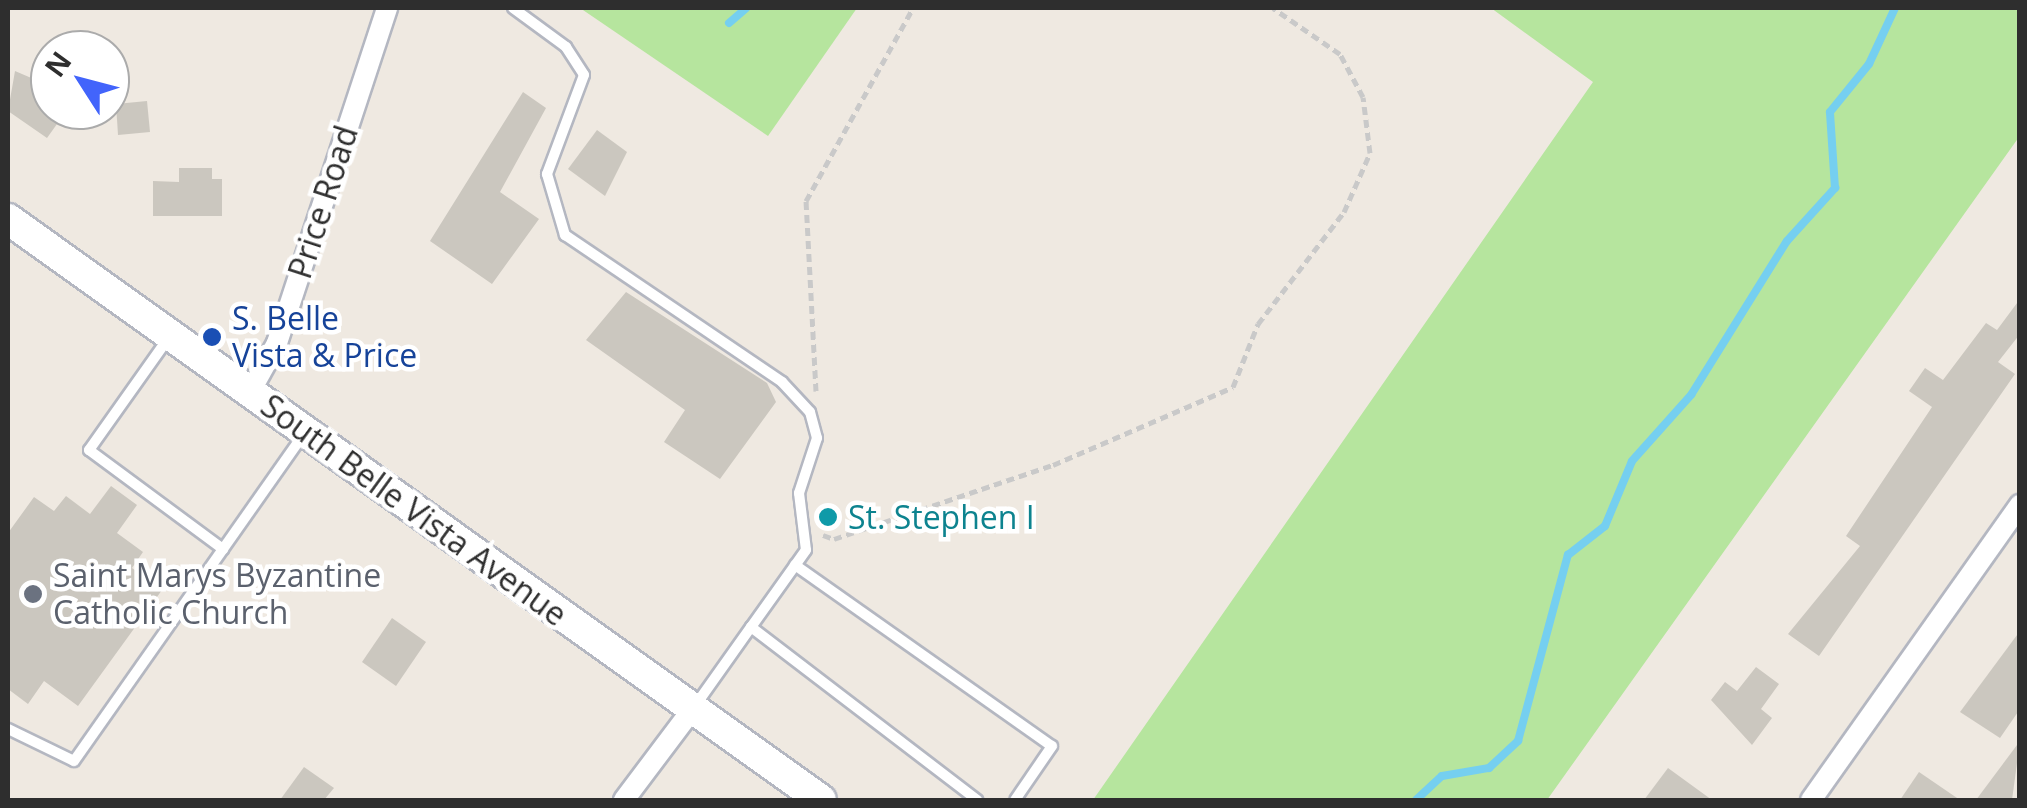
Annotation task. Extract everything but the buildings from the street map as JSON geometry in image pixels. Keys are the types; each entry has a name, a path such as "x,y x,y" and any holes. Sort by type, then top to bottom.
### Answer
{"street":[{"name":"Price Road","path":"250,392 277,343 387,8"},
{"name":"South Belle Vista Avenue","path":"8,219 821,800"},
{"path":"1811,800 2020,505"},
{"path":"624,800 692,711"}],"lane":[{"path":"513,8 566,47 584,75 546,174 564,235 782,382 810,412 817,438 799,493 806,550 692,711"},
{"path":"171,335 89,450 223,550"},
{"path":"8,729 74,761 306,432"},
{"path":"795,565 1052,746 1015,800"},
{"path":"751,627 978,800"}],"path":[{"path":"810,412 806,202 914,8"},
{"path":"802,526 834,539 946,504 1232,387 1258,324 1344,212 1370,153 1363,97 1340,54 1273,8"}],"green space":[{"path":"580,8 857,8 768,136"},
{"path":"1491,8 2019,8 2019,137 1547,800 1093,800 1593,82"}],"waterway":[{"path":"729,23 746,8"},
{"path":"1416,800 1442,776 1489,768 1518,741 1568,555 1605,526 1632,461 1691,395 1787,241 1835,188 1830,112 1869,64 1895,8"}],"place":[{"name":"S. Belle Vista & Price","path":"212,337"},
{"name":"St. Stephen I","path":"828,517"},
{"name":"Saint Marys Byzantine Catholic Church","path":"33,594"}]}
